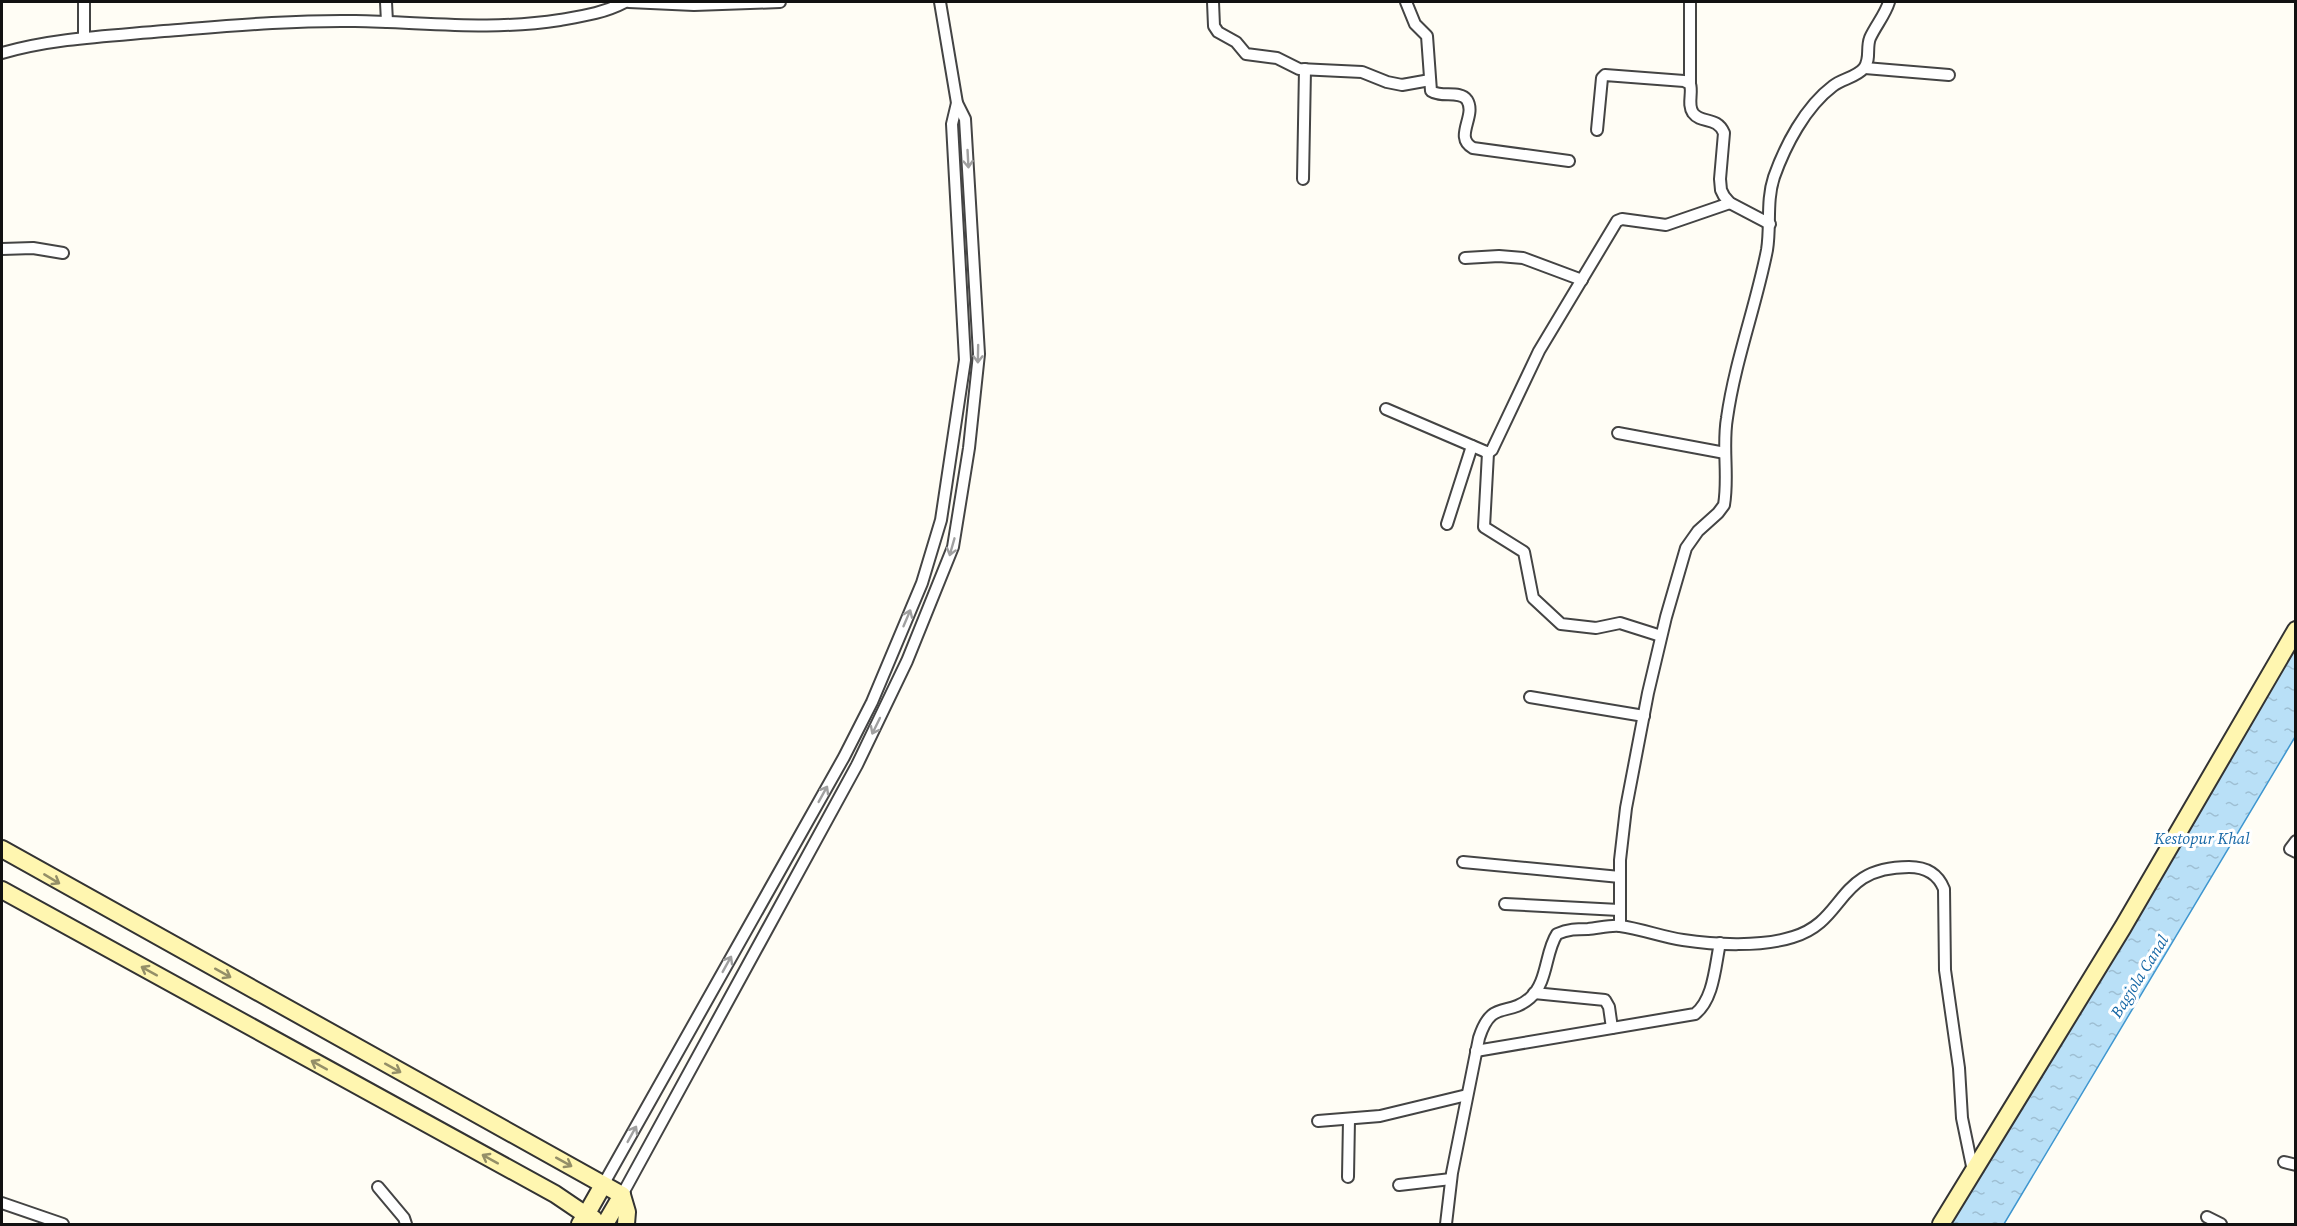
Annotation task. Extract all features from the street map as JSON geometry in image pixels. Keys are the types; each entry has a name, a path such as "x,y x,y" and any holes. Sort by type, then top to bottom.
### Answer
{"street":[{"path":"84,2 84,38"},
{"path":"386,2 387,22"},
{"path":"2,53 18,48 84,38 282,22 387,22 455,27 516,26 592,15 627,2 694,4 780,2"},
{"path":"2,890 555,1194 583,1220 605,1224 857,765 907,661 953,547 969,448 979,354 965,119 957,102 940,2"},
{"path":"1214,2 1214,26 1218,32 1236,42 1246,54 1276,58 1299,69 1362,72 1402,85 1430,80"},
{"path":"1406,2 1415,24 1427,36 1431,91 1435,94 1460,96 1468,102 1464,137 1467,145 1473,148 1569,161"},
{"path":"1690,2 1690,84 1693,112 1696,116 1716,123 1724,134 1721,190 1730,203 1770,224"},
{"path":"1865,68 1870,38 1889,2"},
{"path":"1620,926 1620,877 1626,808 1644,716 1661,636 1686,548 1698,531 1724,505 1726,421 1756,301 1770,224 1769,204 1774,178 1799,127 1823,94 1834,85 1865,68 1949,75"},
{"path":"1303,180 1305,69"},
{"path":"1597,130 1602,78 1605,75 1684,81 1690,84"},
{"path":"583,1220 844,757 872,702 922,583 941,520 965,360 952,124 957,102"},
{"path":"1661,636 1620,623 1596,628 1561,624 1533,598 1524,552 1484,527 1488,453 1492,450 1539,351 1617,221 1622,219 1666,225 1730,203"},
{"path":"2,249 33,248 63,253"},
{"path":"1465,258 1499,256 1523,258 1582,280"},
{"path":"1386,409 1488,453"},
{"path":"1618,433 1725,453"},
{"path":"1447,524 1472,446"},
{"path":"1941,1224 2123,927 2295,630"},
{"path":"1530,697 1644,716"},
{"path":"2,849 622,1195 627,1212 626,1224"},
{"path":"1463,862 1620,877"},
{"path":"1446,1224 1451,1179 1476,1051 1484,1023 1491,1014 1532,997 1541,981 1557,934 1570,929 1620,926 1682,940 1720,943 1785,940 1810,932 1821,924 1844,893 1868,874 1898,867 1916,867 1930,871 1940,879 1944,890 1946,902 1943,928 1944,959 1959,1068 1962,1118 1973,1171"},
{"path":"1505,904 1619,910"},
{"path":"1476,1051 1695,1014 1703,1007 1708,996 1720,943"},
{"path":"1534,993 1605,1000 1609,1007 1612,1028"},
{"path":"1318,1120 1380,1116 1467,1095"},
{"path":"1348,1177 1349,1119"},
{"path":"2284,1162 2295,1166"},
{"path":"1399,1185 1451,1179"},
{"path":"378,1187 404,1218 406,1224"},
{"path":"2,1203 63,1224"},
{"path":"2207,1217 2221,1224"}],"water":[{"name":"Kestopur Khal","path":"2295,627 2295,737 2004,1224 1938,1224"}],"water label":[{"name":"Bagjola Canal","path":"2139,976"}]}
